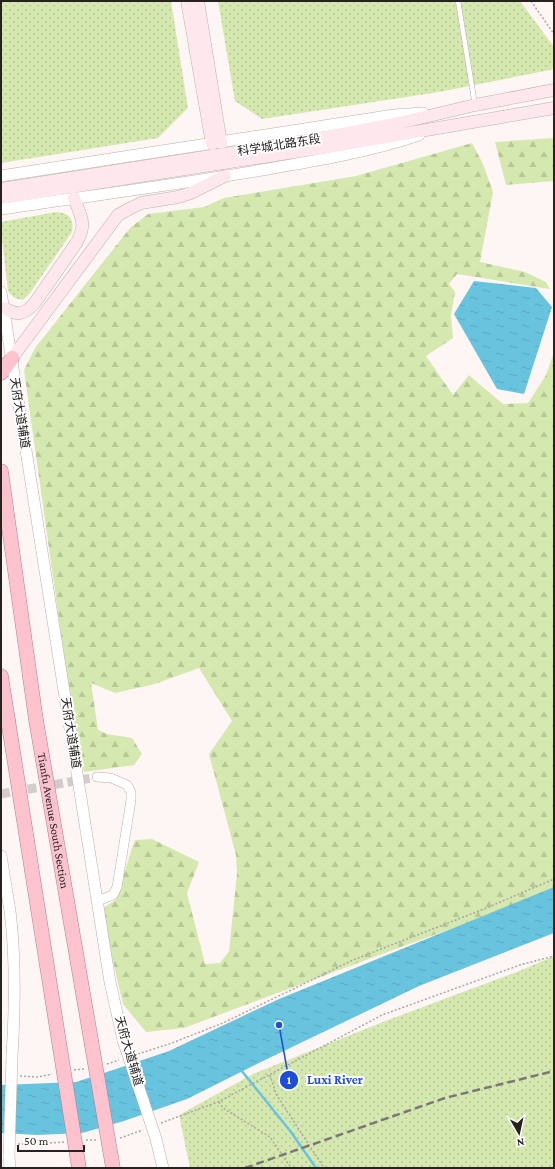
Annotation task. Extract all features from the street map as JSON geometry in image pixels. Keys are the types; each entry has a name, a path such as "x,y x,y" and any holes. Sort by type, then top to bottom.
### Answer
{"highway":[{"path":"1,372 12,358"},
{"name":"Tianfu Avenue South Section","path":"1,471 36,720 113,1168"},
{"path":"1,676 79,1168"}],"main road":[{"path":"187,1 216,143"},
{"path":"198,1 216,143"},
{"name":"科学城北路东段","path":"1,189 312,140 399,123 475,105 554,90"},
{"name":"科学城北路东段","path":"1,198 439,128 554,108"},
{"path":"12,358 118,215 141,203 178,197 225,176"},
{"path":"4,308 10,312 19,314 26,311 34,304 77,242 82,232 83,222 74,198"}],"street":[{"path":"1,176 394,115 449,112"},
{"path":"1,209 225,176 332,158 405,140 439,128"},
{"name":"天府大道辅道","path":"1,292 110,982 123,1040 156,1139 163,1168"},
{"path":"97,777 110,778 127,785 131,792 131,800 117,887 113,895 97,901"},
{"path":"1,856 10,912 14,973 15,1015 12,1056 9,1156 10,1168"}],"lane":[{"path":"458,1 475,105"}],"path":[{"path":"531,1 554,34"},
{"path":"134,1056 223,1023 353,960 484,909 554,879"},
{"path":"224,1098 382,1015 520,965 554,956"},
{"path":"105,1065 120,1060"},
{"path":"68,1072 90,1068"},
{"path":"16,1075 38,1076 53,1074"},
{"path":"270,1075 276,1094 325,1168"},
{"path":"218,1102 223,1108 270,1137 291,1168"}],"green space":[{"path":"1,1 171,1 188,108 158,138 1,163"},
{"path":"218,1 520,1 554,47 554,68 439,92 262,119 235,101"},
{"path":"554,138 554,181 506,185 495,142"},
{"path":"472,143 483,164 493,192 480,262 525,272 546,282 550,289 457,274 449,284 455,292 451,315 453,338 426,356 453,395 469,375 503,404 528,403 546,375 554,352 554,888 517,905 184,1028 146,1032 123,1004 101,909 116,900 135,840 152,839 199,862 187,893 205,964 220,963 229,951 237,873 236,855 209,754 232,721 199,668 155,684 115,693 91,683 98,730 107,734 132,738 142,754 134,765 84,772 69,691 24,370 35,348 130,228 148,214 204,207 224,198 356,176"},
{"path":"56,212 68,215 72,220 72,232 30,293 23,300 16,298 8,291 1,222"},
{"path":"554,956 554,1168 190,1168 179,1115 253,1074 388,1020 517,972"}],"water":[{"path":"474,281 536,288 552,307 524,394 497,389 454,314"},
{"path":"554,887 554,933 419,986 187,1099 124,1121 82,1133 37,1135 1,1133 1,1085 76,1082 169,1051 279,999"}],"waterway":[{"path":"241,1070 291,1132 316,1168"}],"tunnel":[{"path":"1,794 97,777"}],"railway":[{"path":"245,1168 445,1098 554,1071"}],"place":[{"name":"Luxi River","path":"279,1025"}]}
